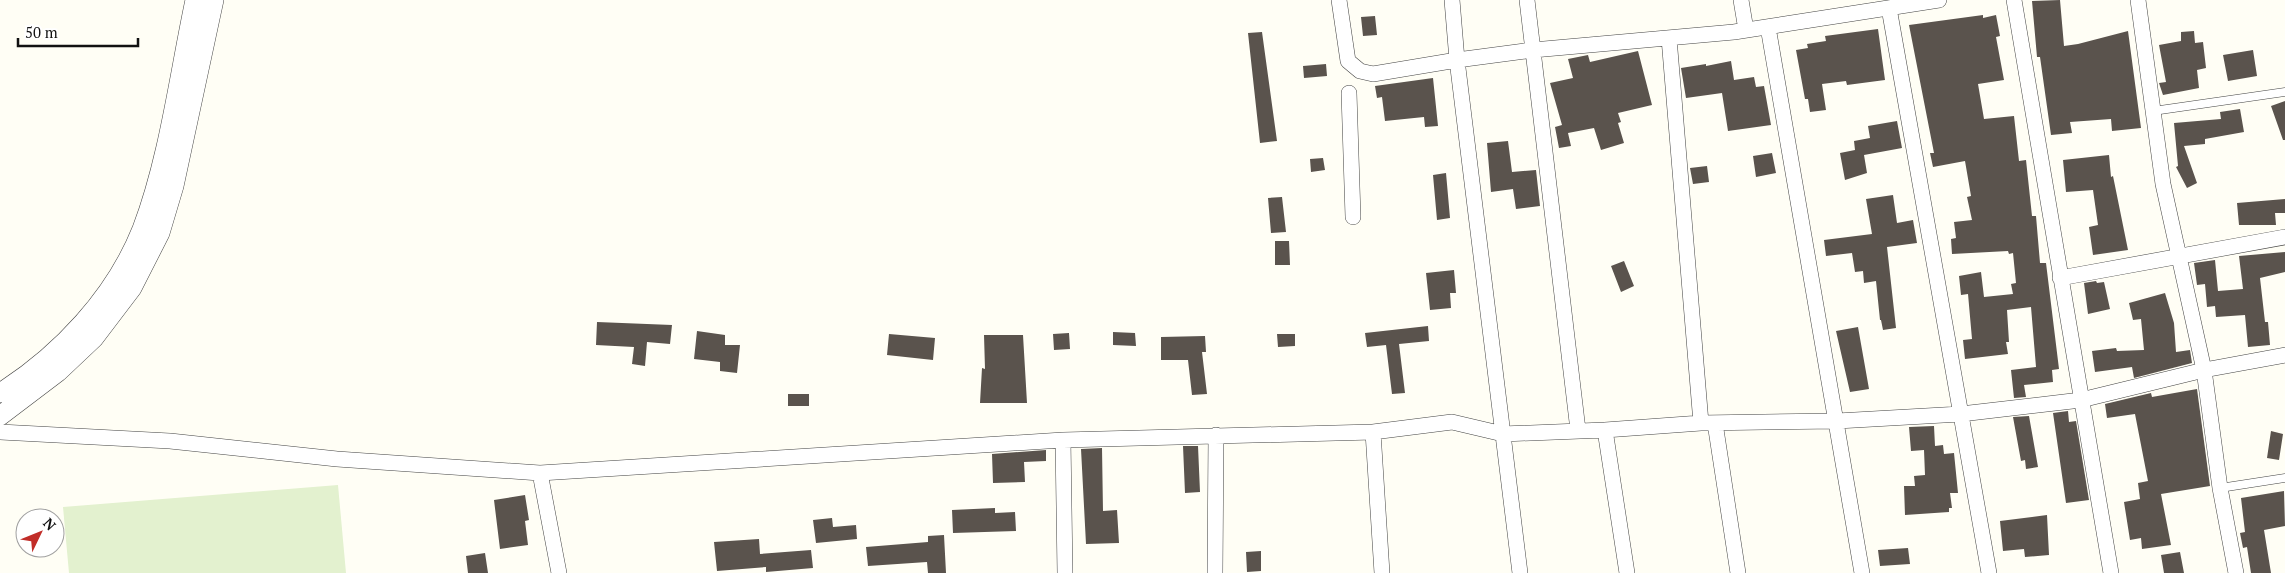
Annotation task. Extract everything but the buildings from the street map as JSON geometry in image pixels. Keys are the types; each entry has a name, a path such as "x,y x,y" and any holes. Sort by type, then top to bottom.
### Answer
{"street":[{"path":"0,393 24,378 88,317 118,275 141,230 158,178 195,0"},
{"path":"0,416 58,372 94,338 132,288 160,233 174,186 214,0"},
{"path":"1340,0 1348,61 1360,72 1373,74 1533,50 1746,30 1939,0"},
{"path":"1452,0 1457,60 1520,573"},
{"path":"1527,0 1578,430"},
{"path":"1741,0 1746,30"},
{"path":"2014,0 2080,400 2111,573"},
{"path":"2138,0 2163,184 2204,370 2220,488 2236,573"},
{"path":"1889,8 1989,573"},
{"path":"1768,27 1862,573"},
{"path":"1669,38 1708,423 1738,573"},
{"path":"1349,93 1353,217"},
{"path":"2060,278 2285,237"},
{"path":"0,432 170,441 337,459 540,473 1063,440 1373,432 1452,422 1503,434 1708,423 1837,421 1961,414 2080,400 2204,370 2285,355"},
{"path":"1605,430 1627,573"},
{"path":"1373,432 1382,573"},
{"path":"1216,435 1216,573"},
{"path":"1063,440 1065,573"},
{"path":"540,473 558,573"}],"lane":[{"path":"2153,111 2285,92"},
{"path":"2220,488 2285,478"}],"green space":[{"path":"338,485 346,573 69,573 65,508 63,507"}]}
